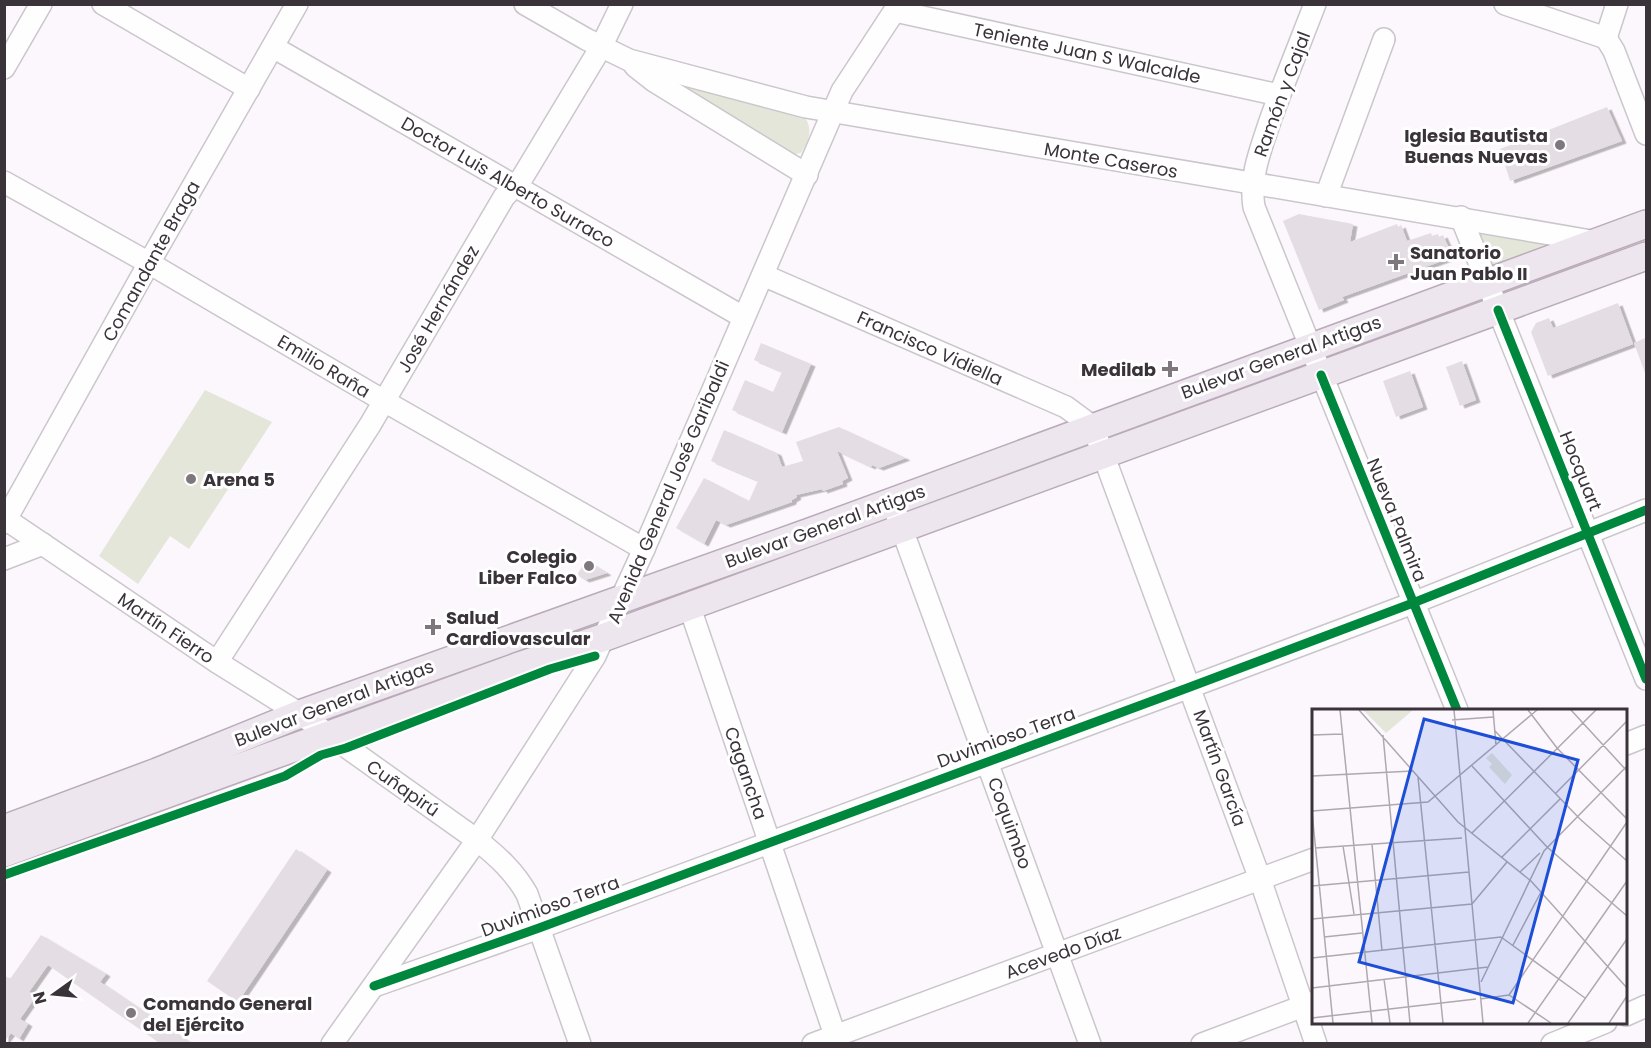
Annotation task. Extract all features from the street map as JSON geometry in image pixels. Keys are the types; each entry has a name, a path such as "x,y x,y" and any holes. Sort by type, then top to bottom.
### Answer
{"main road":[{"name":"Bulevar General Artigas","path":"4,829 157,772 300,714 810,532 1310,346 1647,224"},
{"path":"1586,278 1607,259 1647,243"},
{"name":"Bulevar General Artigas","path":"4,853 487,677 605,637 1647,256"},
{"path":"605,637 619,618 631,610 786,551 810,532"},
{"path":"519,666 535,649 597,624 609,616 622,600"},
{"path":"329,736 331,725 336,718 345,712 398,693 423,669"}],"street":[{"path":"4,68 41,4"},
{"path":"103,4 249,89"},
{"name":"Comandante Braga","path":"5,520 297,4"},
{"name":"Monte Caseros","path":"525,4 601,47 629,60 806,107 1597,242"},
{"name":"José Hernández","path":"217,662 384,402 504,197 522,178 601,47 622,4"},
{"name":"Ramón y Cajal","path":"1253,184 1256,164 1279,95 1315,4"},
{"path":"1505,4 1606,38 1614,51 1647,134"},
{"path":"1606,38 1617,4"},
{"name":"Teniente Juan S Walcalde","path":"897,8 1279,95"},
{"name":"Avenida General José Garibaldi","path":"332,1044 347,1035 374,986 477,840 595,656 622,600 842,91 897,8"},
{"path":"1326,196 1384,39"},
{"name":"Doctor Luis Alberto Surraco","path":"273,47 743,317"},
{"name":"Monte Caseros","path":"629,60 654,81 807,175"},
{"name":"Emilio Raña","path":"4,182 149,263 384,402 644,549"},
{"name":"Nueva Palmira","path":"1253,184 1254,207 1456,709"},
{"name":"Hocquart","path":"1461,217 1647,679"},
{"name":"Francisco Vidiella","path":"763,275 1066,407 1093,427"},
{"name":"Martín García","path":"1093,427 1308,1004 1316,1044"},
{"name":"Coquimbo","path":"891,502 1090,1044"},
{"name":"Duvimioso Terra","path":"374,986 539,928 1190,687 1413,603 1647,510"},
{"name":"Martín Fierro","path":"5,520 217,662 300,714 329,736"},
{"path":"4,559 43,544"},
{"name":"Cagancha","path":"689,605 836,1040"},
{"path":"477,651 487,677"},
{"name":"Cuñapirú","path":"329,736 477,840 505,863 519,879 527,894 580,1044"},
{"path":"1627,744 1647,736"},
{"name":"Acevedo Díaz","path":"813,1044 836,1040 1312,860"},
{"path":"1202,1044 1308,1004"},
{"path":"1627,1015 1647,1006"},
{"path":"1552,1044 1593,1030"}],"shaded area":[{"path":"673,82 806,119 809,136 806,145 801,153 791,155"},
{"path":"1478,231 1541,240 1545,244 1544,248 1492,266"},
{"path":"1646,238 1593,258 1547,282 1505,296 1502,290"},
{"path":"1481,299 1482,303 1329,363 1322,353"},
{"path":"1305,360 1308,367 1111,443 1105,433"},
{"name":"Arena 5","path":"205,390 272,422 189,549 170,536 138,584 99,556"}],"building":[{"name":"Iglesia Bautista Buenas Nuevas","path":"1607,107 1622,141 1510,181 1500,149"},
{"path":"1299,214 1353,224 1350,242 1397,224 1398,227 1401,225 1407,241 1431,233 1432,236 1443,235 1453,257 1342,297 1344,300 1319,310 1283,221"},
{"path":"1618,303 1633,344 1548,376 1531,332 1536,323 1549,318 1553,328"},
{"path":"1647,337 1647,372 1645,373 1634,343"},
{"path":"761,343 811,364 782,432 732,410 745,380 773,392 782,372 754,360"},
{"path":"1462,361 1476,400 1460,406 1446,367"},
{"path":"1410,371 1423,407 1396,417 1383,381"},
{"path":"839,427 906,458 879,468 872,465 871,467 837,451 848,478 842,481 843,484 823,491 822,489 796,495 797,497 792,502 726,525 716,520 704,544 676,528 704,478 749,501 758,481 711,461 724,430 777,453 782,467 803,461 796,442"},
{"name":"Colegio Liber Falco","path":"586,560 607,573 585,580 577,575"},
{"path":"296,849 327,870 238,1002 207,981"},
{"name":"Comando General del Ejército","path":"41,935 106,974 100,982 192,1044 161,1044 48,965 29,992 36,996 20,1019 28,1024 19,1039 11,1033 4,1042 4,975 10,979"}],"cycle path":[{"path":"1498,310 1646,679"},
{"path":"1321,375 1457,709"},
{"path":"374,986 539,928 1190,687 1413,603 1646,510"},
{"path":"4,875 285,776 321,755 346,748 550,669 595,656"}],"place":[{"name":"Iglesia Bautista Buenas Nuevas","path":"1560,145"},
{"name":"Sanatorio Juan Pablo II","path":"1396,262"},
{"name":"Medilab","path":"1170,369"},
{"name":"Arena 5","path":"191,479"},
{"name":"Colegio Liber Falco","path":"589,566"},
{"name":"Salud Cardiovascular","path":"433,627"},
{"name":"Comando General del Ejército","path":"131,1013"}]}
